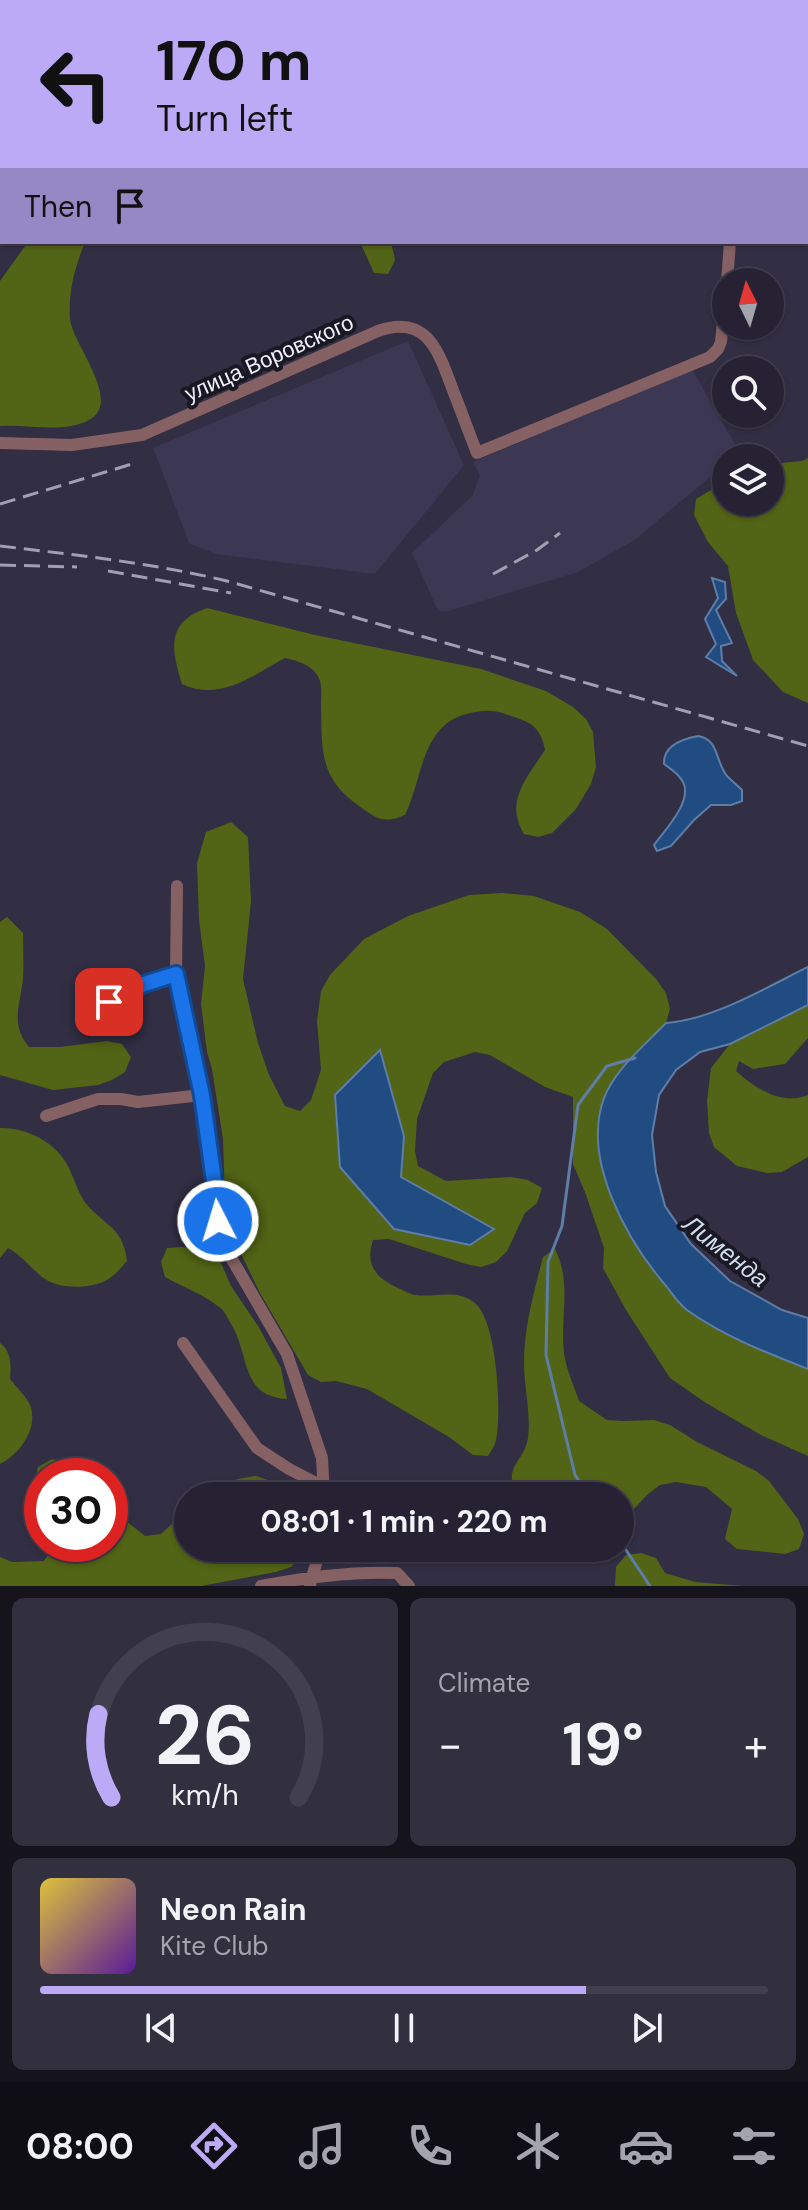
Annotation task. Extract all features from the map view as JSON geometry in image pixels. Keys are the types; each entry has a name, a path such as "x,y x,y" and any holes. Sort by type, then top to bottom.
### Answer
{"street":[{"path":"728,268 730,244"},
{"name":"улица Воровского","path":"0,443 72,445 142,435 378,331 404,326 422,333 435,348 477,453 710,357 721,340"},
{"path":"177,886 176,974 202,1095 218,1221 226,1249 287,1354 322,1458 323,1482"},
{"path":"109,1002 144,984 176,974"},
{"path":"46,1116 98,1099 138,1102 202,1095"},
{"path":"183,1343 257,1448 310,1482"},
{"path":"310,1581 318,1562"},
{"path":"261,1586 372,1572 397,1573 409,1586"}],"shaded area":[{"path":"408,341 464,465 375,574 216,554 189,543 153,448"},
{"path":"690,371 693,371 712,404 712,428 726,428 735,444 712,444 712,476 633,541 578,572 441,611 412,553 473,495 480,475 473,462"}],"green space":[{"path":"27,244 84,244 73,280 70,319 100,389 101,403 97,414 85,422 53,428 0,426 0,281"},
{"path":"361,244 391,244 395,260 388,274 374,273"},
{"path":"808,458 808,703 783,692 753,660 736,613 728,566 708,542 694,515 696,499 712,489 712,516 784,516 784,463"},
{"path":"207,608 315,635 481,669 546,691 573,707 586,719 593,732 596,767 591,784 576,809 552,833 538,837 524,834 518,822 517,800 525,780 545,750 543,742 537,730 522,720 497,712 477,712 451,720 431,742 405,815 386,820 376,817 346,795 330,774 323,750 321,684 310,668 285,658 248,679 223,688 196,689 182,684 174,648 175,638 184,621"},
{"path":"231,822 248,837 251,902 243,979 258,1043 269,1075 285,1106 300,1111 311,1100 321,1070 317,1021 321,991 330,975 364,939 408,916 469,895 502,893 534,896 580,912 607,929 656,979 666,993 670,1009 666,1023 622,1070 605,1097 597,1127 684,1308 745,1342 808,1369 808,1456 761,1435 670,1378 603,1268 604,1248 573,1164 573,1097 545,1087 490,1055 475,1052 444,1062 433,1073 417,1119 415,1151 418,1166 446,1181 511,1177 528,1180 542,1188 537,1203 525,1213 507,1251 496,1262 481,1267 389,1239 373,1240 370,1256 378,1275 398,1288 415,1295 446,1294 468,1298 482,1313 496,1368 498,1427 494,1446 488,1456 473,1455 449,1437 367,1389 336,1381 321,1382 308,1375 260,1293 231,1233 225,1201 223,1139 201,1004 205,966 199,920 197,863 206,832"},
{"path":"7,917 23,933 23,979 18,1022 29,1047 107,1041 122,1044 131,1057 125,1072 98,1085 53,1090 0,1075 0,922"},
{"path":"808,1005 808,1038 785,1064 753,1069 739,1061 736,1071 769,1094 788,1098 808,1095 808,1157 782,1172 767,1173 737,1166 714,1147 709,1133 707,1101 711,1068 730,1044"},
{"path":"0,1128 30,1133 48,1143 63,1157 85,1201 122,1241 127,1261 110,1278 88,1286 63,1286 42,1277 8,1248 0,1258"},
{"path":"167,1248 206,1250 219,1258 231,1286 281,1368 287,1399 272,1396 253,1382 237,1335 222,1310 165,1277 161,1262"},
{"path":"555,1249 560,1261 564,1287 564,1353 579,1401 607,1420 654,1420 670,1425 756,1471 769,1481 798,1519 804,1534 799,1549 785,1554 737,1549 725,1539 732,1509 706,1487 676,1482 660,1485 634,1509 634,1482 513,1482 513,1470 528,1438 524,1350 543,1257"},
{"path":"0,1343 9,1355 10,1379 30,1405 32,1423 21,1447 0,1464"},
{"path":"256,1476 274,1482 228,1482"},
{"path":"128,1522 145,1536 161,1534 174,1522 174,1562 296,1562 276,1572 201,1586 0,1586 0,1557 12,1562 128,1562"},
{"path":"634,1554 656,1558 665,1573 695,1582 743,1586 615,1586 616,1567 620,1562 634,1562"}],"water":[{"path":"712,578 725,582 726,599 716,610 732,643 721,646 722,661 737,676 706,657 716,644 705,619 718,598"},
{"path":"698,736 710,741 723,770 742,790 742,801 731,805 711,805 671,846 657,851 654,845 676,815 685,790 675,772 664,764 667,752 675,744"},
{"path":"808,967 808,1005 730,1044 700,1052 676,1070 659,1095 652,1135 656,1172 665,1206 691,1244 730,1281 782,1310 808,1318 808,1369 730,1336 679,1302 637,1247 612,1199 599,1147 599,1122 604,1098 615,1077 666,1023 684,1021 720,1009"},
{"path":"380,1050 404,1136 401,1177 494,1229 470,1245 394,1229 340,1167 335,1095"}],"waterway":[{"path":"580,1482 575,1475 546,1355 548,1262 562,1226 578,1105 607,1066 635,1058"},
{"path":"634,1562 650,1586"}],"railway":[{"path":"0,504 132,464"},
{"path":"493,574 537,550 560,533"},
{"path":"0,546 142,564 227,581 808,746"},
{"path":"0,565 77,567"},
{"path":"108,571 231,593"}],"route":[{"path":"109,1002 144,984 176,974 202,1095 218,1221"}],"water label":[{"name":"Лименда","path":"726,1251"}]}
